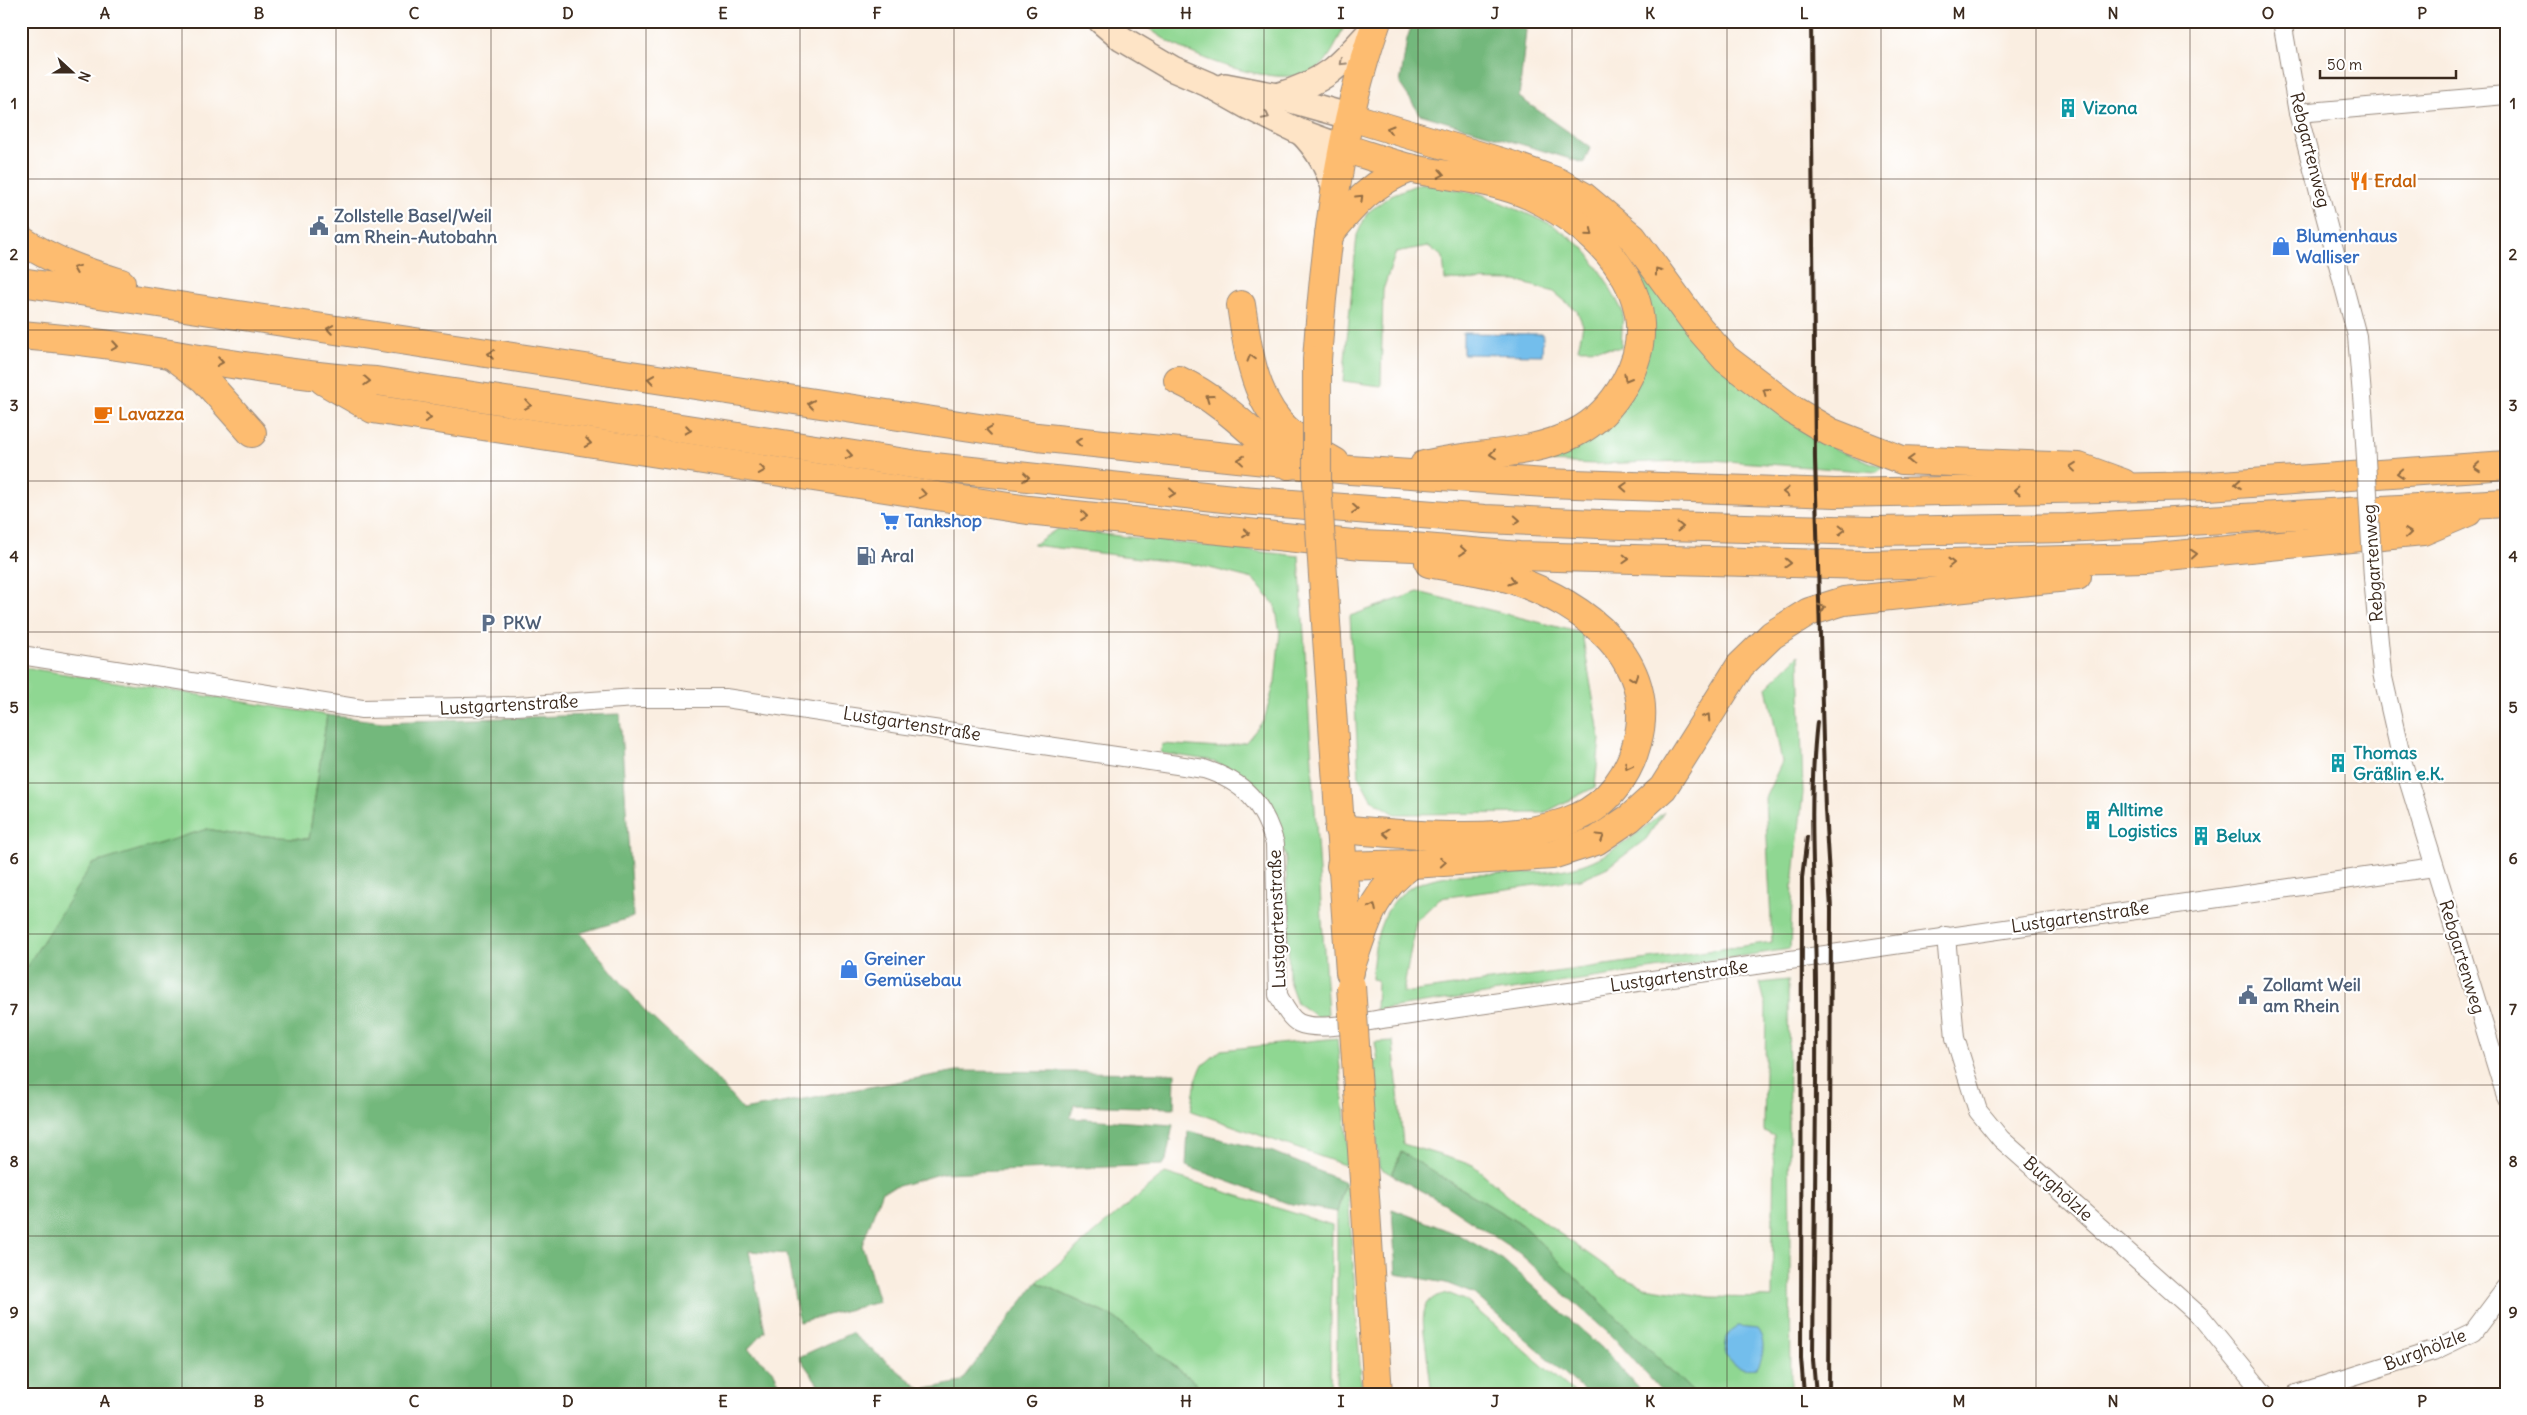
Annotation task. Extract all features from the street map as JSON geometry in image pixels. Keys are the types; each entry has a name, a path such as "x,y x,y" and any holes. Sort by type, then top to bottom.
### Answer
{"main road":[{"path":"1101,21 1148,55 1300,132 1344,148 1411,168 1485,183 1528,195 1556,208 1578,223 1600,242 1618,263 1637,306 1639,324 1636,356 1633,369 1624,385 1611,405 1597,419 1575,434 1523,452 1449,459 1398,472"},
{"path":"1278,96 1313,84 1330,73 1376,24"},
{"path":"1376,24 1351,117 1335,189 1316,360 1317,482 1341,866 1378,1394"},
{"path":"1208,84 1278,96 1520,168 1558,182 1583,196 1633,238 1699,328 1726,359 1793,410 1830,432 1902,460 2079,467 2136,488"},
{"path":"1300,132 1319,152 1335,189"},
{"path":"1329,235 1368,191 1390,176 1411,168"},
{"path":"21,240 46,257 82,271 205,310"},
{"path":"21,282 1038,437 1350,470 1546,483 1835,493 2208,486 2506,465"},
{"path":"1241,305 1248,349 1256,378 1279,421 1309,448 1350,470"},
{"path":"21,326 67,338 318,378 376,381 925,466 1248,500 1485,518 1622,525 1865,531 1952,530 2067,528 2496,504"},
{"path":"21,335 67,338"},
{"path":"21,341 67,338"},
{"path":"172,355 204,379 252,433"},
{"path":"318,378 372,409 1028,510 1362,545 1413,547 1519,556 1866,565 2146,558 2424,531 2496,504"},
{"path":"1178,380 1196,388 1225,409 1289,465"},
{"path":"1339,829 1444,836 1536,830 1559,825 1580,817 1598,805 1614,790 1634,756 1642,720 1635,676 1621,650 1604,631 1583,614 1514,580 1411,560 1362,545"},
{"path":"1341,866 1412,864 1552,855 1596,840 1630,818 1663,788 1740,666 1772,635 1808,612 1844,601 2122,572 2146,558"},
{"path":"1350,977 1366,922 1384,888 1412,864"}],"street":[{"name":"Rebgartenweg","path":"2282,21 2298,113 2357,336 2373,578 2382,673 2402,760 2506,1097"},
{"path":"2298,113 2506,95"},
{"name":"Lustgartenstraße","path":"21,655 362,709 508,706 636,698 724,698 1204,768 1220,774 1239,785 1256,800 1268,821 1275,844 1278,995 1286,1010 1298,1023 1316,1026 1389,1018 2434,867"},
{"name":"Burghölzle","path":"1946,936 1954,1038 1978,1111 2001,1139 2202,1318 2264,1394"},
{"name":"Burghölzle","path":"2296,1394 2433,1351 2473,1332 2506,1288"}],"green space":[{"path":"1141,21 1346,21 1330,55 1316,70 1298,75 1276,76 1224,65 1199,56 1155,33"},
{"path":"1413,21 1514,21 1526,30 1519,97 1590,147 1584,163 1420,114 1400,84 1407,39"},
{"path":"1421,183 1481,194 1553,225 1585,249 1607,282 1623,312 1621,348 1578,349 1583,325 1577,311 1554,292 1516,281 1445,280 1443,257 1428,246 1396,252 1383,290 1381,386 1343,381 1357,235 1367,213 1391,195"},
{"path":"1600,220 1768,403 1835,449 1883,467 1876,472 1713,460 1594,464 1549,462 1546,454 1595,432 1646,303"},
{"path":"1057,529 1299,556 1328,1014 1317,1017 1297,1003 1289,981 1286,859 1274,818 1255,787 1237,772 1209,760 1161,753 1162,744 1219,748 1246,742 1264,720 1275,682 1280,632 1275,605 1253,579 1198,565 1033,545"},
{"path":"1418,592 1582,633 1600,739 1595,787 1544,813 1395,814 1371,799 1359,777 1350,616"},
{"path":"1799,655 1803,793 1793,885 1790,949 1376,1010 1377,980 1372,979 1378,935 1391,906 1410,888 1435,878 1464,874 1531,873 1566,869 1580,865 1606,854 1642,830 1664,812 1646,839 1610,866 1581,879 1440,898 1416,921 1403,993 1772,942 1765,798 1782,762 1767,687"},
{"path":"21,667 327,715 309,839 236,834 207,829 26,967 21,965"},
{"path":"620,714 633,917 580,933 646,1012 710,1072 743,1110 957,1071 1175,1073 1174,1108 1074,1105 1070,1118 1173,1125 1166,1160 1163,1165 942,1173 882,1191 862,1245 879,1302 799,1322 787,1254 749,1251 765,1331 748,1349 773,1370 784,1394 21,1394 21,965 27,966 92,864 207,829 236,834 309,839 327,715 383,722"},
{"path":"1788,980 1791,1394 1695,1394 1522,1225 1401,1152 1392,1175 1379,1167 1371,1064 1378,1061 1375,1042 1393,1041 1403,1144 1473,1165 1521,1206 1618,1275 1645,1287 1710,1297 1772,1298 1774,1136 1764,1131 1766,1006 1760,983"},
{"path":"1337,1038 1350,1167 1191,1111 1196,1080 1202,1066 1221,1050"},
{"path":"1188,1131 1273,1152 1345,1182 1337,1212 1287,1203 1186,1166"},
{"path":"1401,1152 1522,1225 1695,1394 1664,1394 1615,1339 1519,1253 1444,1203 1392,1175"},
{"path":"1165,1173 1332,1225 1330,1394 1209,1394 1115,1318 1037,1282"},
{"path":"1345,1182 1348,1192 1362,1394 1337,1394 1337,1212"},
{"path":"1392,1209 1457,1234 1502,1259 1602,1348 1644,1394 1588,1394 1474,1294 1446,1283 1396,1274"},
{"path":"1037,1282 1115,1318 1209,1394 825,1394 799,1357 851,1333 922,1390 961,1382"},
{"path":"1450,1294 1465,1300 1576,1394 1432,1394 1423,1320 1424,1312 1431,1299"}],"water":[{"path":"1463,333 1543,334 1542,355 1463,354"},
{"path":"1738,1327 1757,1329 1760,1333 1763,1348 1757,1368 1739,1367 1725,1355 1728,1335"}],"railway":[{"path":"1811,21 1815,459 1825,810 1831,909 1829,1394"},
{"path":"1816,1394 1813,1360 1816,956 1812,822 1817,722"},
{"path":"1804,1394 1801,1358 1802,878 1807,837"}],"place":[{"name":"Vizona","path":"2068,108"},
{"name":"Erdal","path":"2359,181"},
{"name":"Zollstelle Basel/Weil am Rhein-Autobahn","path":"319,226"},
{"name":"Blumenhaus Walliser","path":"2281,246"},
{"name":"Lavazza","path":"103,414"},
{"name":"Tankshop","path":"890,521"},
{"name":"Aral","path":"866,556"},
{"name":"PKW","path":"488,623"},
{"name":"Thomas Gräßlin e.K.","path":"2338,763"},
{"name":"Alltime Logistics","path":"2093,820"},
{"name":"Belux","path":"2201,836"},
{"name":"Greiner Gemüsebau","path":"849,969"},
{"name":"Zollamt Weil am Rhein","path":"2248,995"}]}
